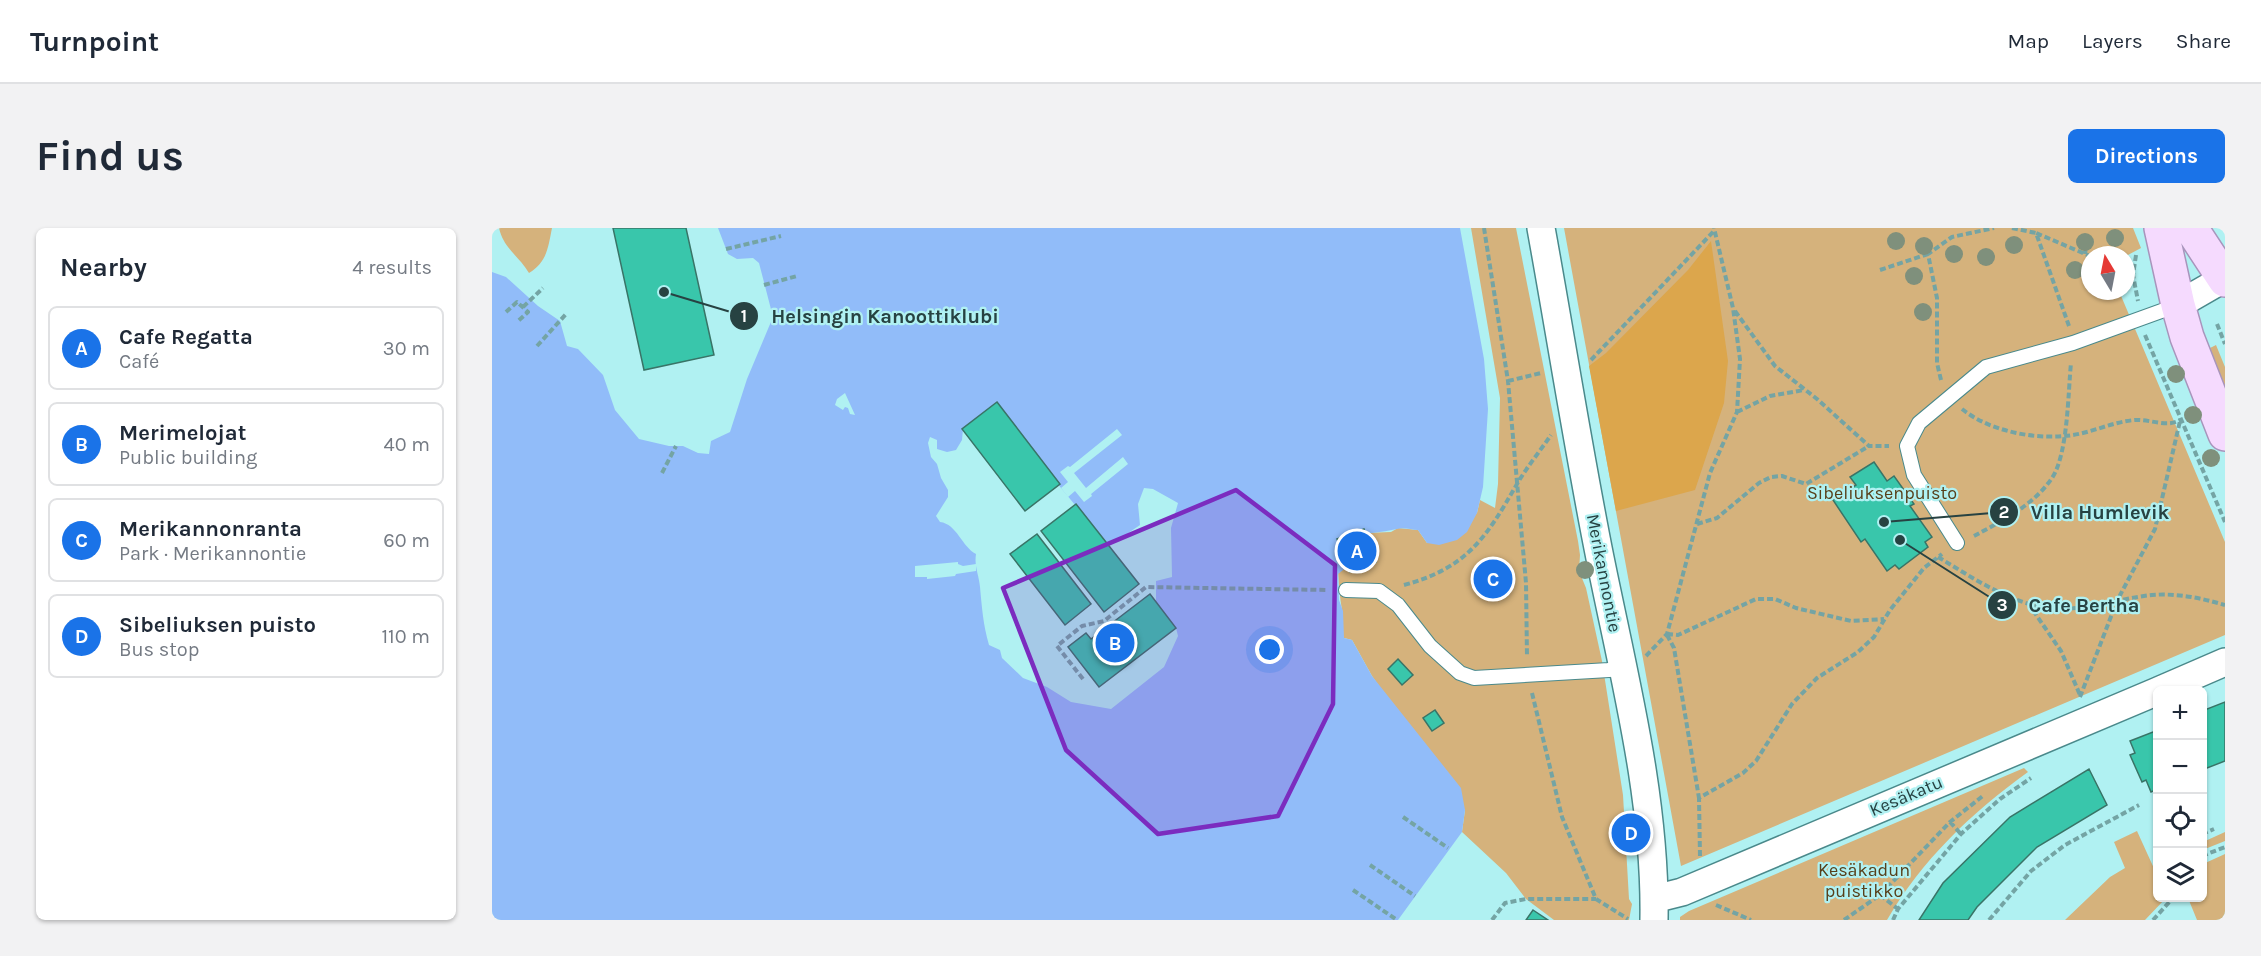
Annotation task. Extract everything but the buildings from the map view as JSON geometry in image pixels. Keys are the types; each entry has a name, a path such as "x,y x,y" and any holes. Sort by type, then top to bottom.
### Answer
{"main road":[{"path":"2192,228 2225,279"},
{"path":"2150,236 2225,434"}],"street":[{"name":"Merikannontie","path":"1541,228 1597,541 1631,664 1652,840 1654,909"},
{"path":"2178,305 2225,279"},
{"name":"Kesäkatu","path":"2170,686 2225,662"},
{"name":"Kesäkatu","path":"1654,909 1682,892 2153,693"}],"lane":[{"path":"1957,543 1914,475 1907,446 1919,423 1986,367 2073,343 2178,305"},
{"path":"1346,590 1379,591 1398,605 1430,646 1460,673 1474,678 1609,670 1631,664"}],"path":[{"path":"1484,228 1508,381 1518,483 1526,583 1527,675 1562,817 1596,899"},
{"path":"2012,228 2036,233 2081,252"},
{"path":"1631,664 1666,634 1710,473 1737,412 1740,359 1733,308 1715,229"},
{"path":"1582,364 1591,360 1715,229"},
{"path":"1957,543 1996,524 2037,497 2053,476 2060,456 2073,343 2064,308 2036,233"},
{"path":"726,249 782,236"},
{"path":"2135,270 2150,236"},
{"path":"1880,270 1928,254"},
{"path":"764,285 797,276"},
{"path":"2135,287 2140,317 2151,351 2225,522"},
{"path":"523,307 543,288"},
{"path":"506,312 517,302 523,307 528,312 517,322"},
{"path":"1733,308 1774,366 1869,446"},
{"path":"537,346 567,313"},
{"path":"2217,324 2225,344"},
{"path":"1508,381 1551,371"},
{"path":"1737,412 1770,396 1804,390"},
{"path":"2080,696 2117,601 2155,529 2180,420"},
{"path":"1379,591 1432,576 1470,552 1494,525 1518,483 1554,431"},
{"path":"662,473 676,446"},
{"path":"1696,524 1717,518 1765,480 1782,476 1806,484 1869,446 1907,446"},
{"path":"1938,557 1973,578 2034,605 2074,608 2153,595 2177,595 2225,605"},
{"path":"1699,798 1743,773 1756,761 1792,704 1817,678 1858,652 1874,637 1884,619 1924,568"},
{"path":"1083,679 1057,646 1082,626 1104,621 1146,587 1346,590"},
{"path":"1666,634 1678,635 1756,599 1775,599 1796,608 1851,621 1884,619"},
{"path":"2027,603 2061,651 2083,703 2100,714"},
{"path":"1666,634 1674,648 1699,798 1700,867"},
{"path":"1893,920 1899,909 1961,834 2000,799 2031,778"},
{"path":"1844,920 1880,895 1950,822 1988,791"},
{"path":"1989,920 2031,871 2065,846 2139,805"},
{"path":"1403,817 1448,848"},
{"path":"1950,822 1961,834"},
{"path":"2207,832 2214,829"},
{"path":"2207,854 2225,847"},
{"path":"1370,865 1415,896"},
{"path":"1353,890 1396,920"},
{"path":"1880,895 1899,909"},
{"path":"1492,920 1505,903 1526,899 1596,899 1630,920"},
{"path":"2153,920 2169,902"},
{"path":"1712,903 1751,920"}],"highlighted area":[{"path":"1236,490 1335,565 1333,704 1278,816 1158,834 1066,750 1003,588"}],"green space":[{"path":"499,228 552,228 546,254 535,269 529,273 508,247"},
{"path":"1471,228 1516,228 1578,541 1579,571 1586,588 1602,661 1623,795 1629,899 1632,904 1629,920 1554,920 1526,899 1506,873 1462,832 1465,810 1372,676 1352,640 1344,638 1343,635 1337,539 1364,529 1366,533 1391,532 1398,528 1418,530 1427,543 1477,513 1480,500 1495,508 1498,484 1500,398"},
{"name":"Sibeliuksenpuisto","path":"1564,228 2133,228 2141,248 2135,251 2135,246 2081,246 2081,300 2123,300 2225,542 2225,635 1681,866"},
{"path":"2216,345 2225,367 2225,394 2206,350"},
{"name":"Kesäkadun puistikko","path":"2024,768 2028,772 1987,804 1949,839 1916,877 1887,920 1680,920 1680,917 1689,911"},
{"path":"2137,831 2153,866 2153,902 2162,902 2145,920 2065,920 2110,877 2125,868 2114,842"},
{"path":"2225,832 2225,841 2207,848 2207,840"},
{"path":"2225,854 2225,920 2197,920 2190,902 2207,902 2207,862"}],"shaded area":[{"path":"1711,241 1728,361 1724,403 1695,490 1616,511 1589,366 1606,353 1688,270"}],"water":[{"path":"718,228 1460,228 1484,359 1488,409 1483,487 1477,513 1467,532 1457,540 1439,545 1427,543 1418,530 1405,528 1365,533 1363,529 1338,539 1348,566 1338,574 1344,638 1352,640 1372,676 1461,788 1465,810 1462,832 1398,920 492,920 492,272 506,277 538,306 560,321 567,346 578,349 603,375 615,410 639,439 669,446 683,446 698,453 709,454 711,441 730,432 747,379 773,317 759,263 753,258 737,259 728,254","holes":["845,393 855,415 850,414 848,408 845,407 843,410 835,405 837,399","997,402 1061,488 1109,546 1140,525 1138,504 1144,488 1153,489 1178,503 1171,528 1172,577 1156,581 1156,602 1176,628 1178,636 1164,667 1111,709 1071,702 1047,687 1023,678 1002,658 1000,650 989,645 985,630 976,554 951,527 940,522 936,516 948,497 948,490 937,464 931,457 928,443 930,437 937,440 937,449 947,452 956,450 962,440 963,429"]}],"pier":[{"path":"1117,429 1122,435 1074,473 1086,488 1123,457 1128,464 1084,502 1075,491 1068,497 1061,488 1068,482 1060,472 1070,467"},
{"path":"958,562 963,566 976,564 976,571 927,579 927,577 915,577 915,566"}],"place":[{"name":"Helsingin Kanoottiklubi","path":"664,292"},
{"name":"Villa Humlevik","path":"1884,522"},
{"name":"Cafe Bertha","path":"1900,540"},
{"name":"Cafe Regatta","path":"1357,551"},
{"name":"Merikannonranta","path":"1493,579"},
{"name":"Merimelojat","path":"1115,643"},
{"name":"Sibeliuksen puisto","path":"1631,833"}]}
